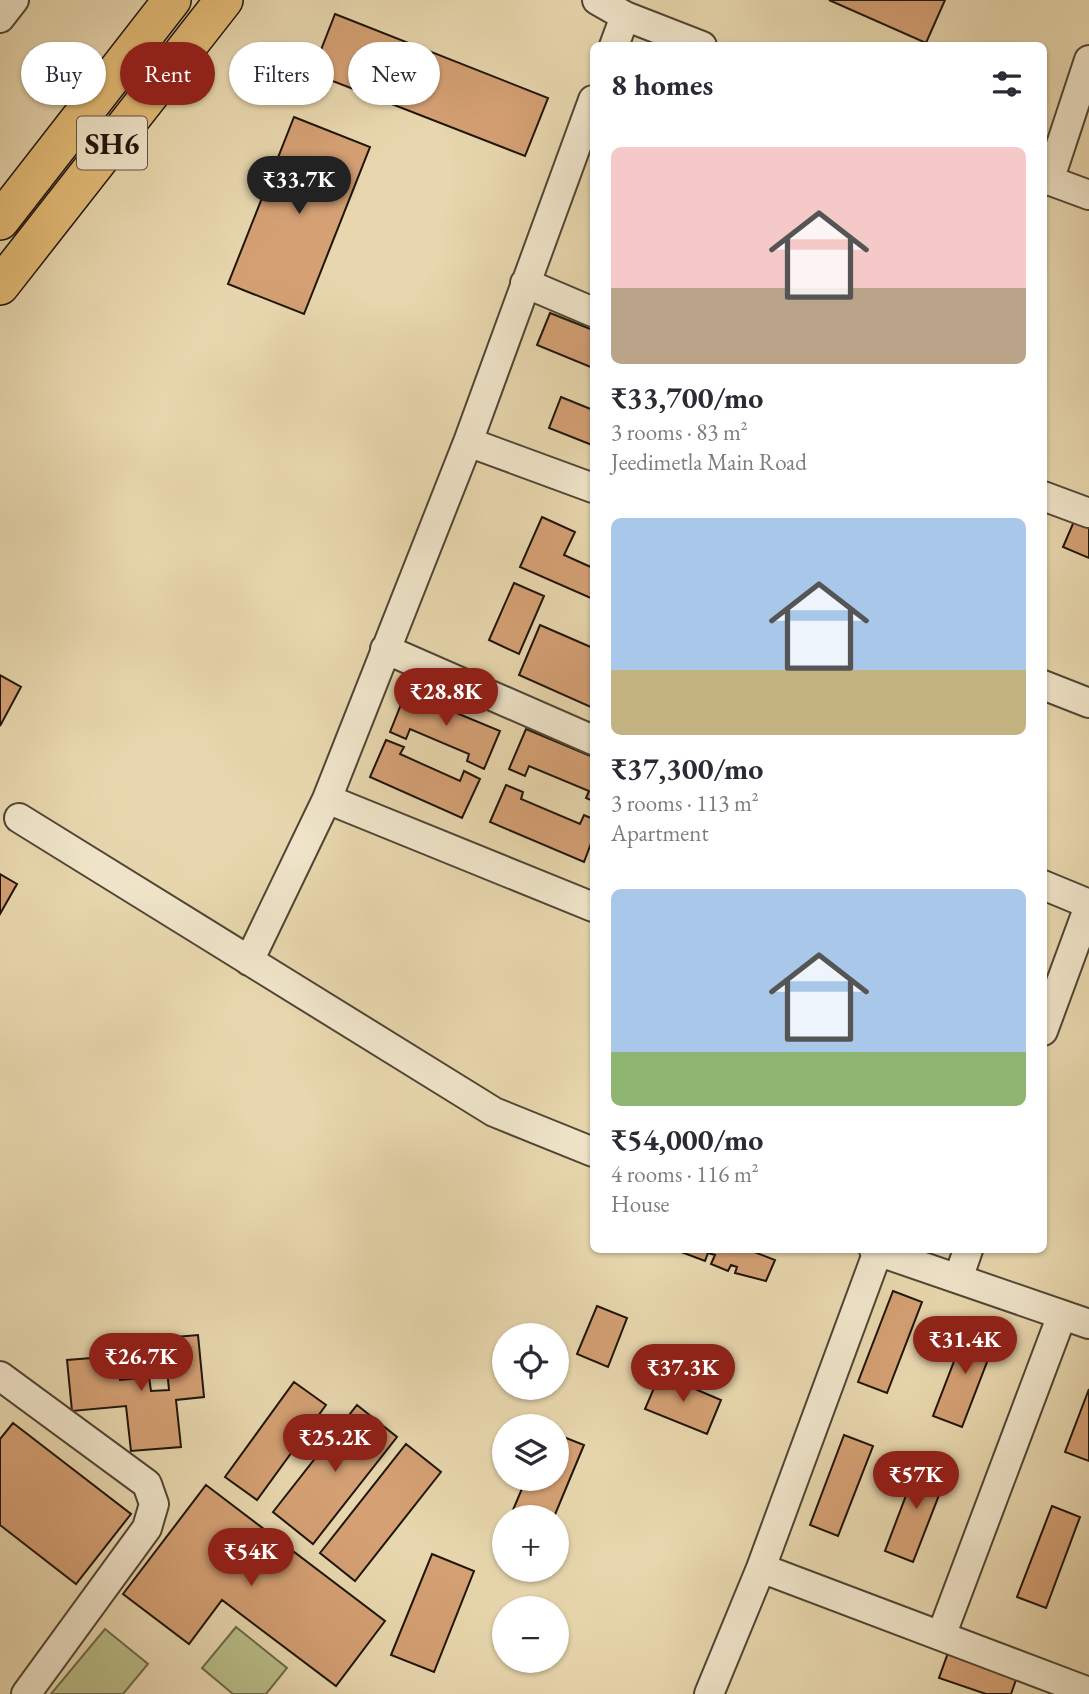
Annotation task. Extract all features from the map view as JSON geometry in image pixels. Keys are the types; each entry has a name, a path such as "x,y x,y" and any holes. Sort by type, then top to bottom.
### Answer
{"main road":[{"name":"SH6","path":"0,221 172,0"},
{"name":"SH6","path":"0,286 224,0"}],"lane":[{"path":"0,18 14,0"},
{"path":"597,0 625,16 692,42"},
{"path":"615,42 625,16"},
{"path":"1047,176 1089,60"},
{"path":"249,961 327,799 468,442 590,108"},
{"path":"1047,179 1089,195"},
{"path":"525,284 590,311"},
{"path":"468,442 590,487"},
{"path":"1047,497 1089,513"},
{"path":"385,649 590,739"},
{"path":"1047,687 1089,703"},
{"path":"327,799 590,905"},
{"path":"19,818 494,1112 590,1151"},
{"path":"1047,887 1089,905 1047,1020"},
{"path":"709,1694 761,1568 875,1253"},
{"path":"886,1253 959,1276 1089,1324"},
{"path":"959,1276 967,1253"},
{"path":"941,1636 1062,1315"},
{"path":"0,1376 147,1484 154,1504 147,1528 26,1694"},
{"path":"761,1568 1089,1692"}],"green space":[{"path":"236,1627 287,1668 266,1694 233,1694 202,1668"},
{"path":"105,1629 148,1664 123,1694 51,1694"}],"building":[{"path":"829,0 945,0 926,42"},
{"path":"335,14 406,42 348,42 348,87 334,82 334,42 324,42"},
{"path":"440,55 548,98 525,156 394,105 440,105"},
{"path":"294,117 370,147 304,314 228,284"},
{"path":"550,313 590,329 590,367 537,345"},
{"path":"561,397 590,409 590,444 549,428"},
{"path":"542,517 575,532 564,555 590,567 590,598 520,567"},
{"path":"1075,519 1089,525 1089,558 1063,547"},
{"path":"514,583 544,596 519,654 489,640"},
{"path":"540,625 590,647 590,707 519,675"},
{"path":"0,675 21,687 0,726"},
{"path":"406,692 500,731 484,769 467,761 469,754 410,729 406,739 390,732"},
{"path":"526,729 590,756 590,800 586,798 589,791 529,766 525,776 509,769"},
{"path":"386,740 404,747 400,754 460,781 464,771 480,779 462,818 370,777"},
{"path":"506,785 523,792 521,799 580,824 584,815 590,818 590,846 584,862 490,822"},
{"path":"0,874 17,884 0,914"},
{"path":"684,1253 708,1253 705,1261"},
{"path":"708,1253 757,1253 775,1260 766,1281 735,1273 737,1267 731,1265 728,1271 711,1264 715,1255"},
{"path":"893,1291 922,1302 887,1393 858,1382"},
{"path":"597,1306 627,1318 608,1367 577,1354"},
{"path":"968,1325 997,1336 962,1427 933,1416"},
{"path":"198,1335 204,1397 176,1400 181,1447 131,1451 126,1406 72,1411 67,1360 117,1356 120,1380 149,1377 151,1391 169,1390 164,1338"},
{"path":"660,1374 721,1400 707,1434 645,1409"},
{"path":"294,1382 326,1405 257,1500 225,1477"},
{"path":"1089,1389 1089,1461 1065,1452"},
{"path":"357,1405 397,1437 313,1544 273,1512"},
{"path":"13,1423 131,1514 76,1584 0,1525 0,1439"},
{"path":"844,1435 873,1446 838,1536 810,1525"},
{"path":"569,1439 584,1445 569,1481"},
{"path":"406,1444 441,1472 355,1581 320,1553"},
{"path":"919,1461 948,1472 913,1562 885,1551"},
{"path":"206,1485 385,1621 336,1686 222,1600 189,1644 123,1594"},
{"path":"521,1491 565,1491 559,1505 515,1505"},
{"path":"1052,1506 1080,1517 1046,1608 1017,1597"},
{"path":"432,1554 474,1571 434,1672 391,1655"},
{"path":"949,1650 1018,1674 1011,1694 986,1694 939,1678"}]}
